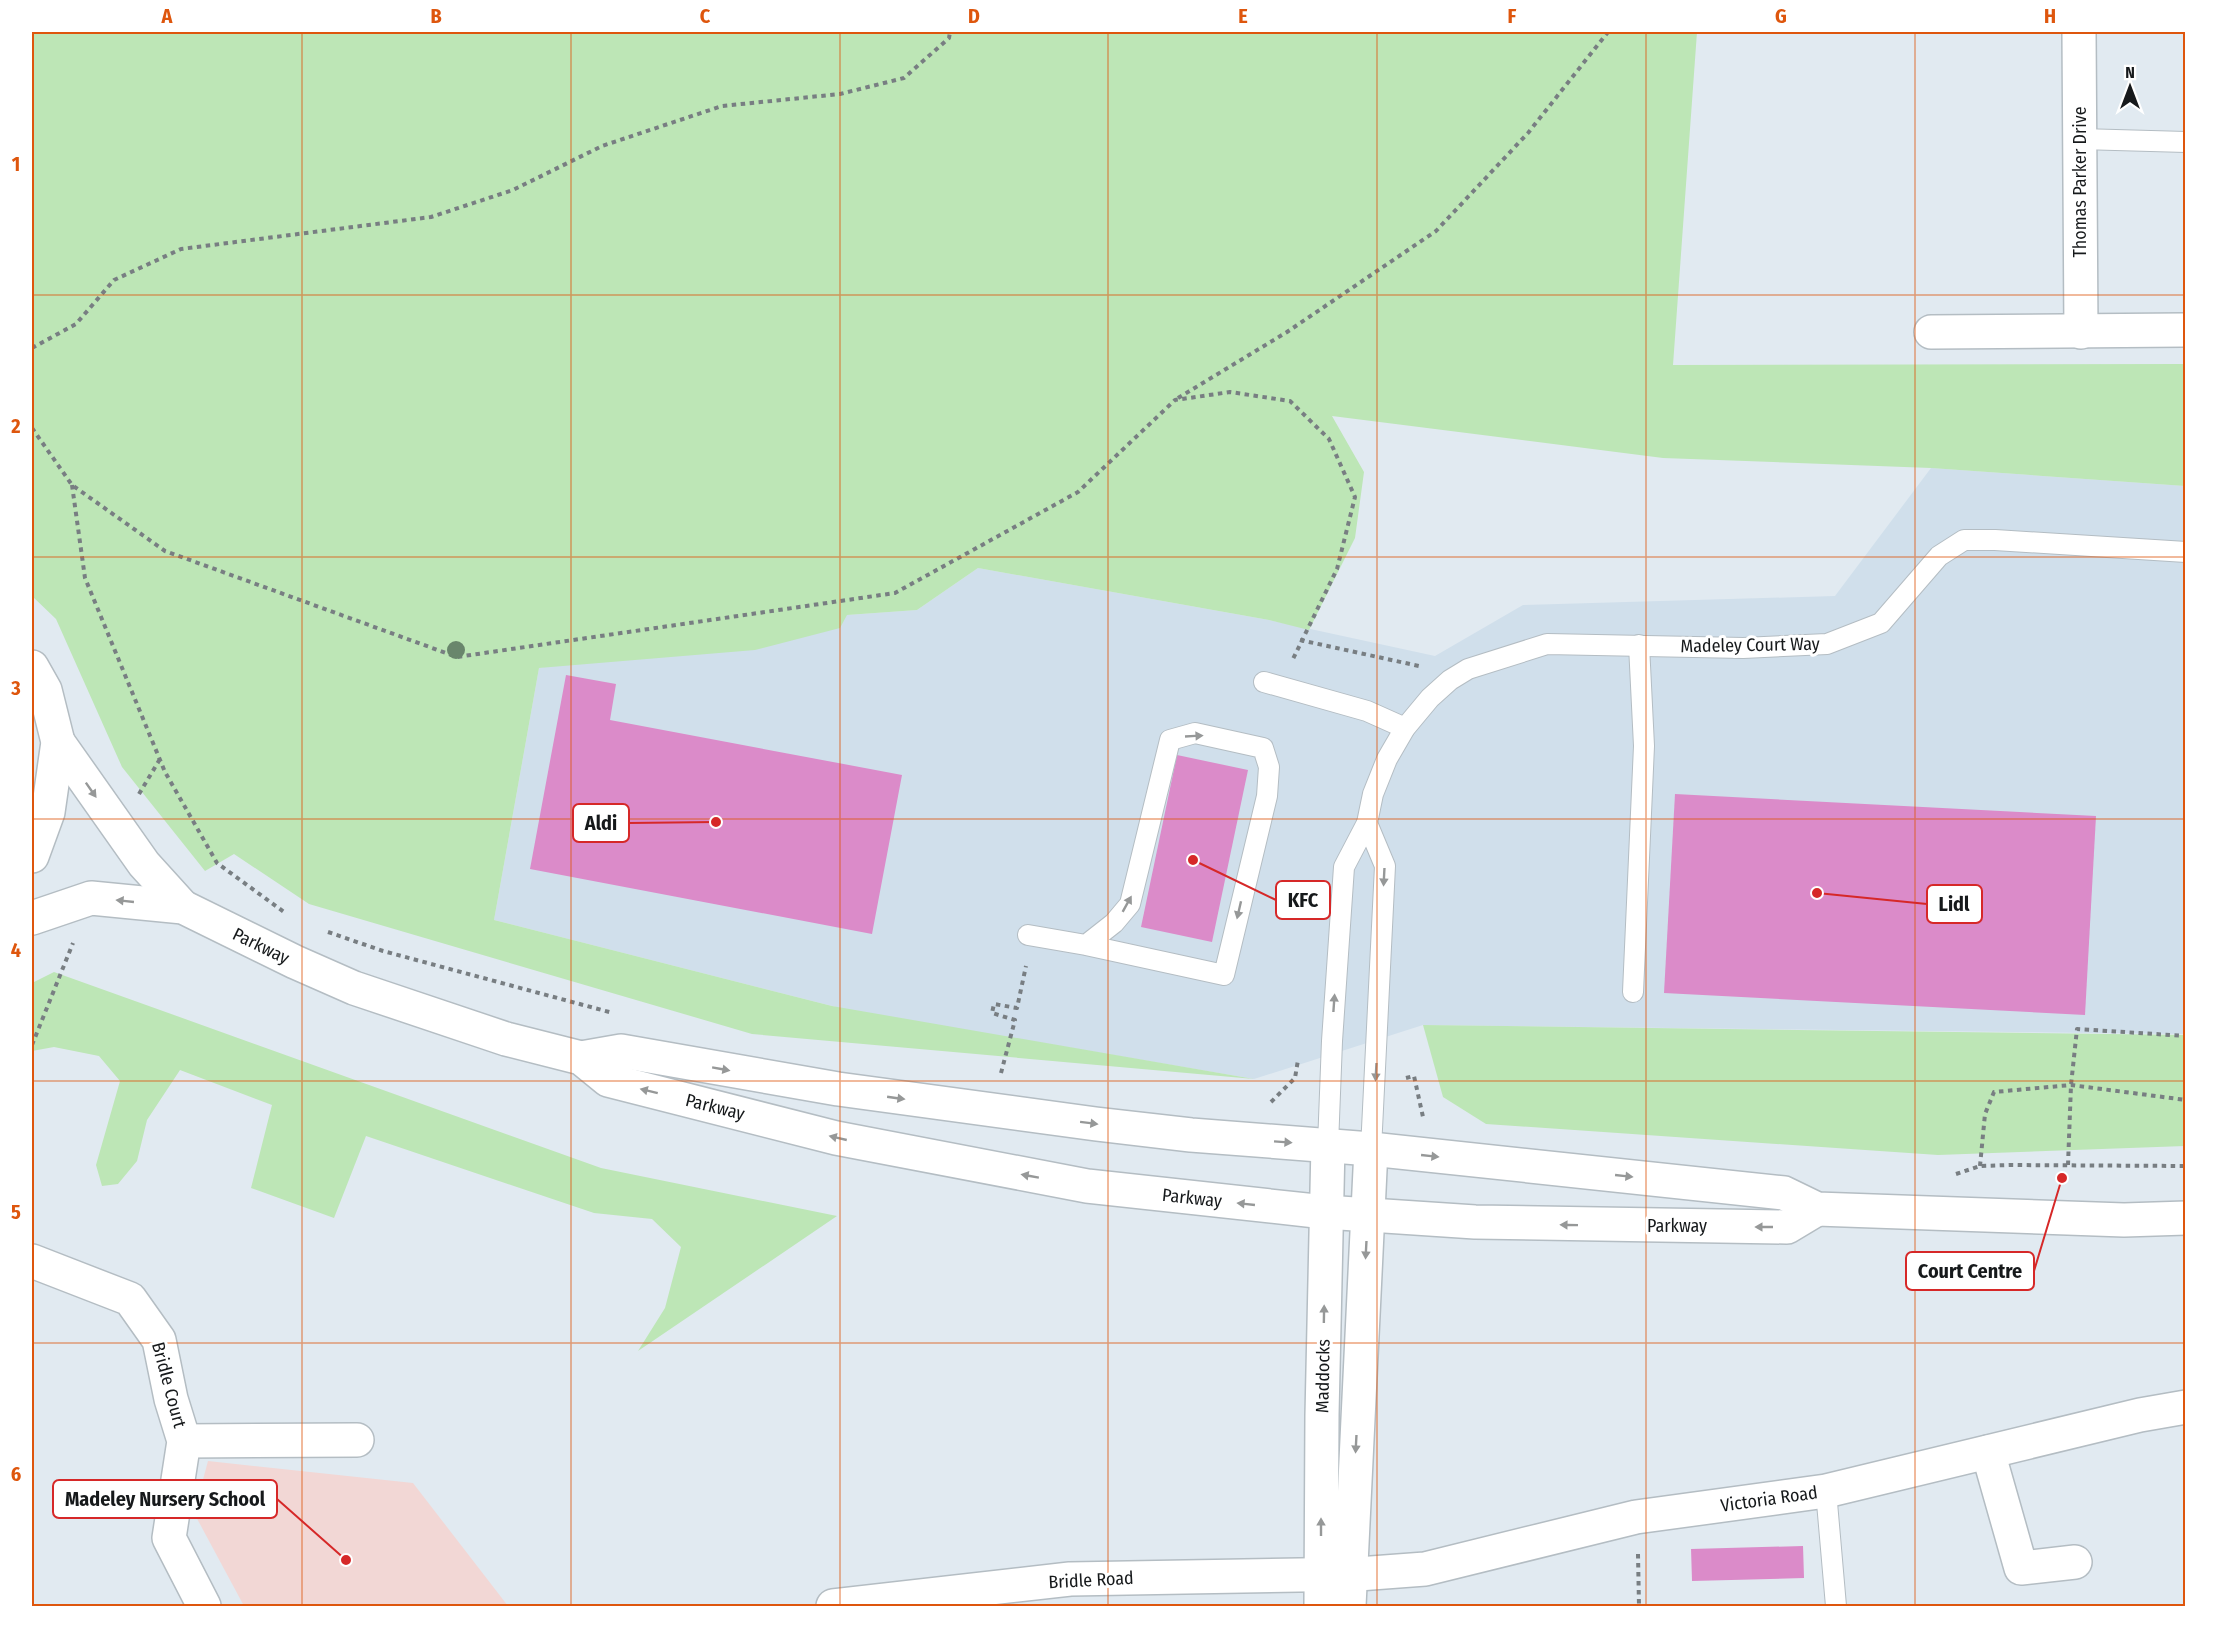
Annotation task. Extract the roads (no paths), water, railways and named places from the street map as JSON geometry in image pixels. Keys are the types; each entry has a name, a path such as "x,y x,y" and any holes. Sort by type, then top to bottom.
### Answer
{"street":[{"name":"Thomas Parker Drive","path":"2079,32 2081,332"},
{"path":"1931,332 2184,330"},
{"path":"32,667 45,690 58,742 48,812 32,856"},
{"name":"Parkway","path":"58,742 144,864 183,907"},
{"name":"Parkway","path":"32,918 91,898 183,907 354,988 506,1039 581,1058 621,1051 907,1100 1191,1135 1371,1149 1784,1193 1817,1209 2124,1220 2186,1218"},
{"name":"Parkway","path":"581,1058 608,1080 836,1138 940,1160 1087,1186 1325,1212 1475,1222 1787,1227 1817,1209"},
{"name":"Maddocks","path":"1328,1145 1325,1212 1331,1585 1349,1606"},
{"name":"Maddocks","path":"1331,1585 1367,1215 1371,1149"},
{"name":"Bridle Court","path":"32,1261 130,1299 159,1340 171,1399 184,1441 169,1538 204,1606"},
{"name":"Victoria Road","path":"1331,1585 1425,1569 1636,1517 1827,1491 2140,1415 2186,1407"},
{"name":"Bridle Court","path":"184,1441 357,1440"},
{"path":"1988,1452 2021,1568 2075,1563"},
{"name":"Bridle Road","path":"834,1606 1070,1579 1331,1585"}],"lane":[{"path":"2080,140 2186,142"},
{"name":"Madeley Court Way","path":"1328,1145 1332,1041 1344,867 1366,823 1376,785 1387,759 1405,728 1430,698 1450,680 1468,669 1547,644 1743,648 1827,644 1881,623 1939,556 1964,540 2186,552"},
{"path":"1634,992 1644,746 1639,645"},
{"path":"1264,682 1367,711 1405,728"},
{"path":"1030,935 1224,975 1267,796 1269,767 1263,748 1195,734 1170,740 1130,904 1114,922 1086,945"},
{"path":"1366,823 1385,866 1371,1149"},
{"path":"1827,1491 1836,1606"}],"place":[{"name":"Aldi","path":"716,822"},
{"name":"KFC","path":"1193,860"},
{"name":"Lidl","path":"1817,893"},
{"name":"Court Centre","path":"2062,1178"},
{"name":"Madeley Nursery School","path":"346,1560"}]}
